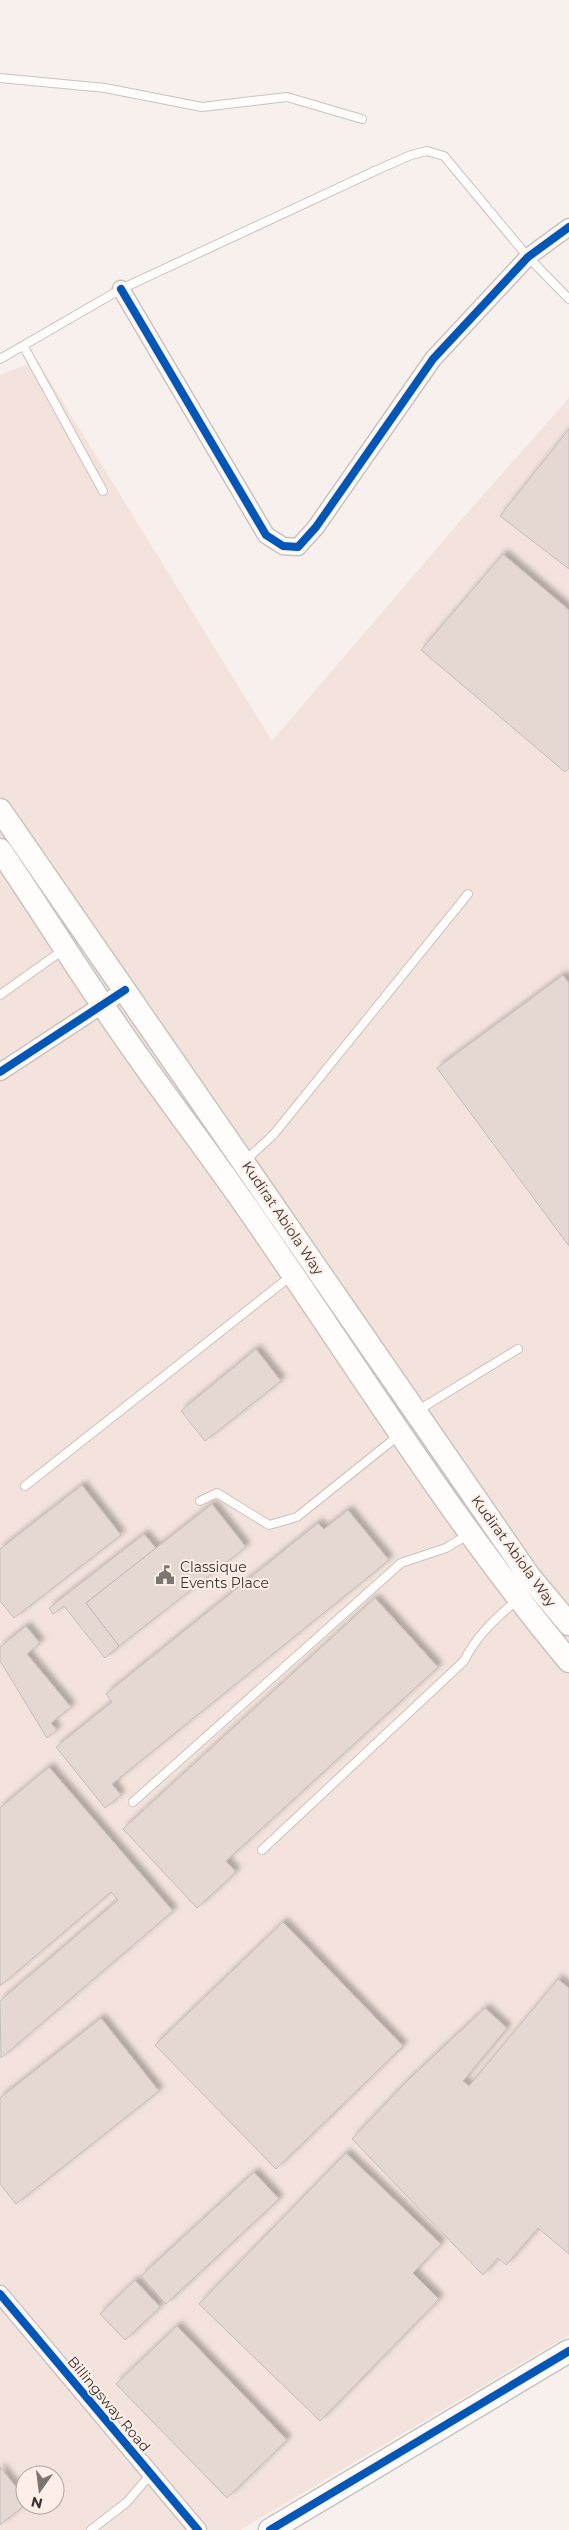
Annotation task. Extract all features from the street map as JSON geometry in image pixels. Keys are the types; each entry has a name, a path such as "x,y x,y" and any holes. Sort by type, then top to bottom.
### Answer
{"main road":[{"name":"Kudirat Abiola Way","path":"0,810 529,1576 569,1624"},
{"name":"Kudirat Abiola Way","path":"0,850 102,1004 255,1219 399,1435 469,1534 518,1599 569,1661"},
{"path":"270,2530 569,2351"}],"street":[{"path":"121,289 266,535 283,546 298,547 316,527 433,359 528,257 569,227"},
{"path":"0,1072 125,990"},
{"name":"Billingsway Road","path":"0,2294 198,2530"}],"lane":[{"path":"0,78 105,88 202,107 287,96 362,119"},
{"path":"0,359 24,347 121,289 377,170 427,150 444,156 528,257 569,299"},
{"path":"24,347 104,491"},
{"path":"244,1161 274,1134 468,894"},
{"path":"0,995 66,948"},
{"path":"25,1486 293,1275"},
{"path":"416,1412 518,1349"},
{"path":"200,1501 217,1493 269,1525 297,1517 399,1435"},
{"path":"133,1802 401,1564 446,1548 469,1534"},
{"path":"262,1850 464,1661 472,1644 495,1618 518,1599"},
{"path":"91,2530 127,2502 151,2474"}],"shaded area":[{"path":"37,360 272,741 461,520 569,398 569,2335 240,2530 0,2530 0,375"}],"building":[{"path":"569,429 569,569 500,516"},
{"path":"503,554 569,610 569,768 565,772 421,650"},
{"path":"563,975 569,983 569,1246 437,1068"},
{"path":"256,1349 281,1381 205,1441 181,1411"},
{"path":"82,1485 121,1535 14,1618 0,1601 0,1549"},
{"name":"Classique Events Place","path":"212,1504 246,1547 119,1646 86,1603"},
{"path":"348,1510 389,1560 112,1784 121,1795 105,1808 56,1747 112,1702 106,1694 318,1523 324,1529"},
{"path":"144,1534 156,1548 86,1603 119,1646 105,1658 64,1606 53,1614 49,1608"},
{"path":"375,1598 438,1667 226,1861 236,1872 197,1908 123,1829"},
{"path":"26,1626 40,1643 27,1654 71,1707 51,1723 57,1730 47,1738 0,1661 0,1647"},
{"path":"49,1767 173,1911 1,2058 0,2001 118,1900 111,1892 0,1986 0,1808"},
{"path":"283,1922 403,2046 276,2169 155,2045"},
{"path":"558,1979 569,1988 569,2254 538,2228 506,2265 498,2258 483,2275 352,2139 407,2081 485,2008 507,2028 463,2081 469,2086"},
{"path":"101,2018 159,2091 16,2204 0,2184 0,2098"},
{"path":"346,2153 441,2244 413,2273 439,2299 320,2421 199,2304"},
{"path":"254,2172 279,2199 166,2304 141,2276"},
{"path":"135,2280 160,2307 125,2340 100,2314"},
{"path":"177,2326 287,2440 227,2498 116,2384"},
{"path":"0,2467 15,2486 15,2513 0,2525"}],"cycle path":[{"path":"121,289 266,535 283,546 298,547 316,527 433,359 528,257 569,227"},
{"path":"0,1072 125,990"},
{"path":"0,2294 198,2530"},
{"path":"270,2530 569,2351"}],"place":[{"name":"Classique Events Place","path":"165,1575"}]}
